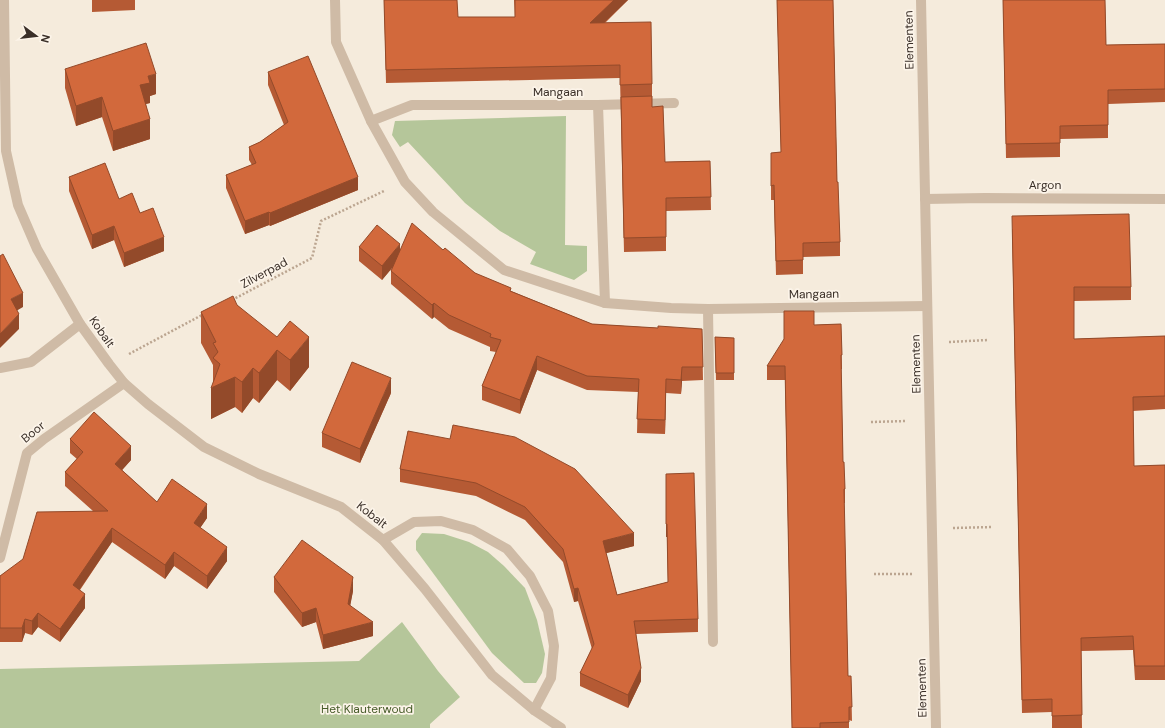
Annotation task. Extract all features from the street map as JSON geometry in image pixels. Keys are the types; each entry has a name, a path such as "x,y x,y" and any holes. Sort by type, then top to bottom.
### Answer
{"street":[{"name":"Kobalt","path":"4,0 6,151 18,205 37,249 80,324 109,364 124,383 148,404 204,447 259,474 341,507 383,540 425,589 492,675 534,710 561,728"},
{"name":"Mangaan","path":"335,0 336,42 371,122 405,182 433,212 504,270 605,303 708,309 927,306"},
{"name":"Elementen","path":"921,0 936,728"},
{"path":"598,105 674,104"},
{"name":"Mangaan","path":"371,122 412,105 598,105 605,303"},
{"name":"Argon","path":"926,200 985,198 1165,199"},
{"path":"708,309 713,642"},
{"path":"0,368 31,362 80,324"},
{"name":"Boor","path":"0,558 27,453 44,439 124,383"},
{"name":"Kobalt","path":"383,540 414,522 441,521 473,530 507,549 530,576 548,611 554,646 551,678 534,710"}],"path":[{"name":"Zilverpad","path":"230,301 312,258 321,220 405,182"},
{"path":"109,364 203,315"},
{"path":"928,343 988,340"},
{"path":"871,422 930,421"},
{"path":"932,529 993,527"},
{"path":"874,574 933,574"}],"green space":[{"path":"566,116 565,245 587,246 587,271 574,280 530,264 536,252 500,231 465,203 408,142 400,147 392,135 395,121"},
{"path":"422,533 444,534 469,542 488,552 525,588 537,620 545,654 542,673 536,683 524,683 492,653 416,550 416,541"},
{"name":"Het Klauterwoud","path":"402,622 438,671 460,697 430,724 430,728 0,728 0,669 359,661"}],"building":[{"path":"384,0 457,0 458,17 515,17 515,0 614,0 590,23 651,22 652,84 620,85 620,65 386,70"},
{"path":"777,0 833,0 837,182 840,242 803,243 803,260 776,261 774,185 771,186 771,153 781,152"},
{"path":"1003,0 1105,0 1106,45 1165,44 1165,89 1108,90 1108,125 1060,126 1060,143 1006,144"},
{"path":"146,43 156,74 148,76 150,83 140,85 150,119 113,131 102,97 76,106 65,69"},
{"path":"308,56 358,177 270,213 269,212 245,221 226,175 256,163 249,147 260,142 288,122 268,72"},
{"path":"652,96 652,107 663,106 665,162 710,161 711,197 666,198 666,237 624,238 621,97"},
{"path":"105,163 119,199 132,193 140,213 153,208 164,237 124,253 114,226 92,235 69,177"},
{"path":"1129,214 1131,287 1074,287 1074,339 1165,336 1165,396 1133,397 1134,466 1165,465 1165,666 1135,666 1133,636 1081,638 1082,715 1052,716 1052,699 1022,700 1012,216"},
{"path":"412,223 443,250 445,248 475,273 511,288 510,291 592,324 702,329 703,367 682,367 681,380 666,379 665,420 637,419 639,379 587,376 537,356 520,400 482,386 501,340 490,337 491,334 449,315 434,303 432,305 391,271"},
{"path":"377,225 400,244 382,266 359,247"},
{"path":"3,254 23,293 11,299 19,314 0,334 0,256"},
{"path":"233,296 237,305 277,337 290,321 309,337 290,360 277,350 259,373 253,368 242,382 235,377 211,388 220,364 213,358 218,352 213,343 216,342 201,312"},
{"path":"784,311 814,311 814,325 841,324 848,676 851,676 852,707 849,707 849,722 820,723 820,728 792,728 785,366 767,366 784,339"},
{"path":"715,337 734,338 734,373 716,373"},
{"path":"352,362 391,378 360,449 322,433"},
{"path":"94,412 131,446 115,464 157,502 172,479 207,504 194,523 227,547 207,576 174,552 165,565 112,528 73,585 85,594 60,629 38,613 32,621 25,619 22,628 0,628 0,576 23,559 37,512 108,511 65,472 83,452 70,439"},
{"path":"453,425 515,437 575,469 634,533 603,541 617,595 668,582 666,474 694,473 698,619 634,621 641,668 628,695 580,673 594,644 578,588 574,589 563,549 525,507 476,483 400,469 408,431 450,439"},
{"path":"302,540 353,577 348,604 373,622 323,635 316,608 302,613 274,577"}]}
